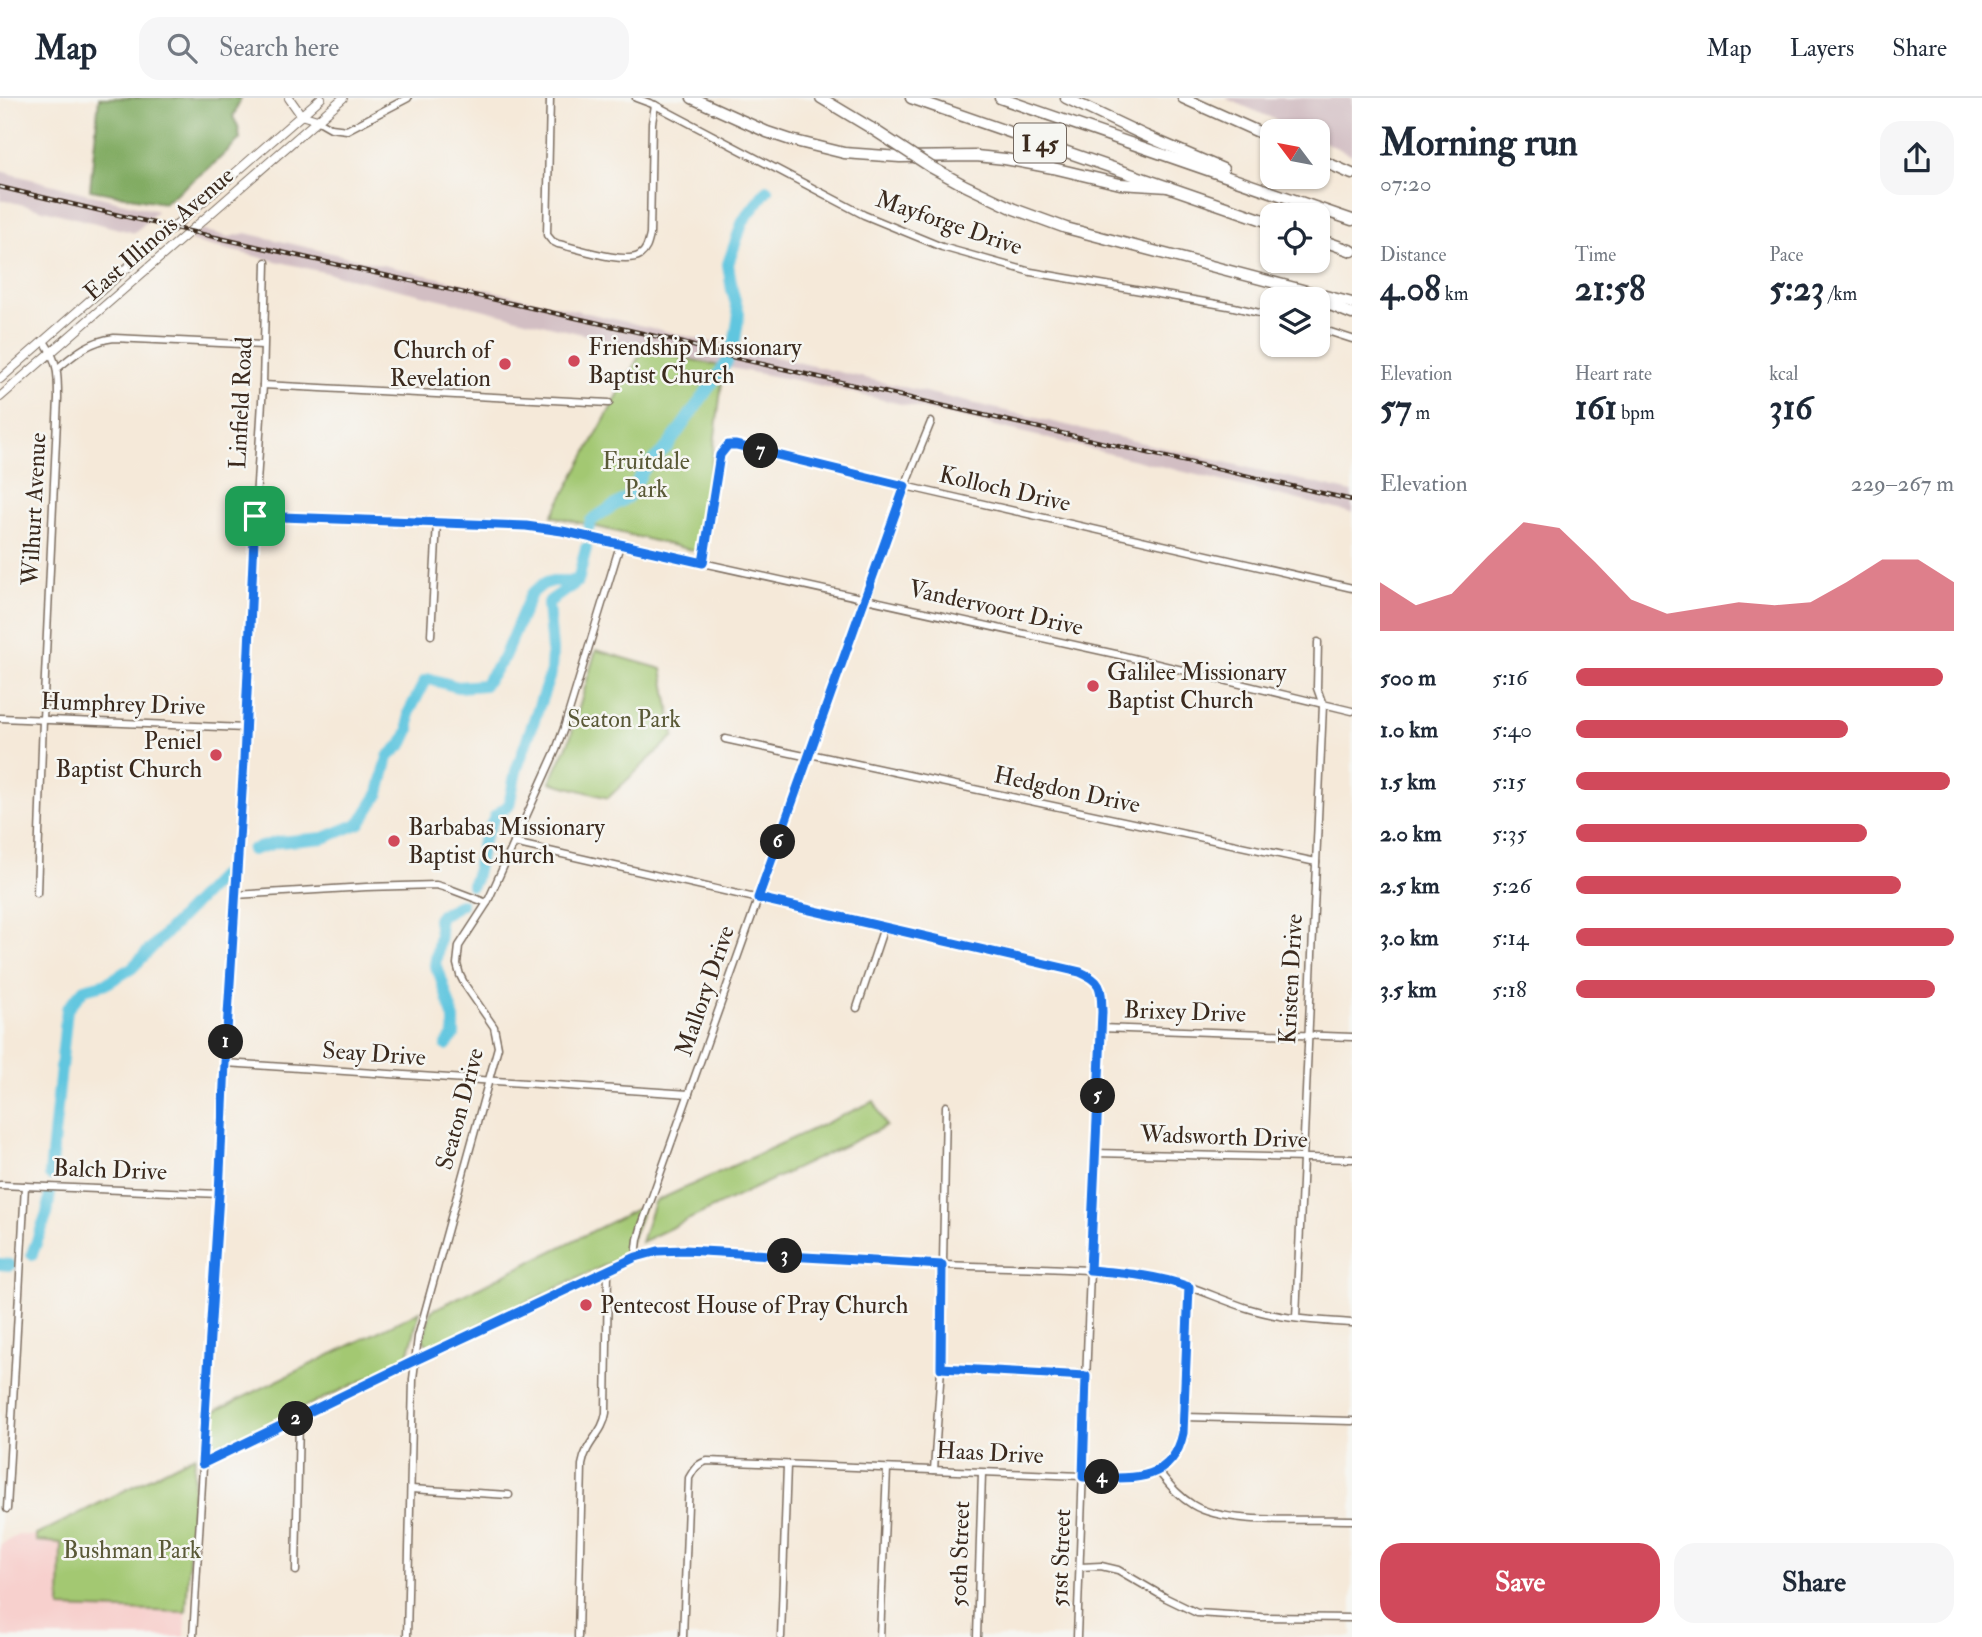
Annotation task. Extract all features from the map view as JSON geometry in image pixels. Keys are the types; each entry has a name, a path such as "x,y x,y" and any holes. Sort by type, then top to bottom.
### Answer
{"highway":[{"path":"692,98 791,140 844,153 1005,159 1120,184 1169,187"},
{"path":"821,98 931,167 1014,209 1066,228 1352,303"},
{"name":"I 45","path":"911,98 1260,219"},
{"name":"I 45","path":"1000,98 1352,220"},
{"path":"1066,98 1227,170 1240,181"},
{"path":"1184,98 1260,133"},
{"path":"1330,164 1352,174"},
{"path":"1330,243 1352,251"},
{"path":"1330,305 1352,314"}],"main road":[{"path":"289,98 302,115 317,120"},
{"name":"East Illinois Avenue","path":"0,379 302,115 309,102 321,98"},
{"name":"East Illinois Avenue","path":"0,397 343,98"},
{"path":"309,102 317,120"}],"street":[{"path":"317,120 331,128 347,130 408,98"},
{"path":"550,98 547,235 558,244 629,259 643,253 650,235 652,123 655,106"},
{"name":"Mayforge Drive","path":"636,98 864,215 942,247 1031,272 1260,313"},
{"name":"Linfield Road","path":"193,1637 245,728 263,385 266,262"},
{"path":"1330,332 1352,339"},
{"path":"58,368 81,349 101,340 114,338 263,345"},
{"name":"Wilhurt Avenue","path":"37,893 58,368 44,341"},
{"path":"263,385 609,403"},
{"name":"Mallory Drive","path":"636,1257 638,1239 758,898 905,486 931,422"},
{"name":"Kolloch Drive","path":"703,563 720,455 728,445 736,445 1352,588"},
{"name":"Vandervoort Drive","path":"255,516 526,526 553,530 1126,656 1352,711"},
{"path":"431,635 437,522"},
{"name":"Seaton Drive","path":"407,1637 414,1361 418,1337 498,1047 494,1027 465,985 457,964 459,946 487,903 564,728 620,545"},
{"name":"Kristen Drive","path":"1296,1318 1323,705 1317,688 1318,642"},
{"name":"Humphrey Drive","path":"0,718 245,728"},
{"name":"Hedgdon Drive","path":"725,739 1316,862"},
{"path":"514,842 884,927 857,1008"},
{"path":"235,895 436,885 487,903"},
{"name":"51st Street","path":"884,927 1080,972 1097,982 1101,990 1077,1637"},
{"name":"Brixey Drive","path":"1100,1028 1352,1037"},
{"name":"Seay Drive","path":"225,1063 689,1094"},
{"path":"934,1470 941,1368 946,1106"},
{"name":"Wadsworth Drive","path":"1095,1153 1352,1159"},
{"name":"Balch Drive","path":"0,1185 219,1194"},
{"path":"7,1508 25,1186"},
{"path":"202,1464 608,1270 636,1257 658,1251 685,1250 1139,1274 1165,1279 1248,1308 1296,1318 1352,1323"},
{"path":"578,1637 582,1465 587,1446 604,1421 608,1270"},
{"path":"1189,1287 1181,1446 1173,1459 1158,1471 1175,1492 1194,1506 1209,1512 1241,1518 1352,1520"},
{"path":"941,1368 1086,1376"},
{"path":"296,1571 299,1417"},
{"path":"1184,1417 1352,1421"},
{"name":"Haas Drive","path":"683,1637 689,1478 695,1467 707,1461 1083,1477 1137,1478 1158,1471"},
{"path":"781,1637 787,1465"},
{"path":"880,1637 887,1469"},
{"name":"50th Street","path":"977,1637 982,1473"},
{"path":"411,1489 509,1495"},
{"path":"1080,1567 1101,1566 1118,1570 1197,1613 1352,1618"}],"shaded area":[{"path":"1225,98 1352,98 1352,155 1330,145 1330,119 1274,119"},
{"path":"0,171 157,211 135,233 0,199"},
{"path":"198,229 229,237 246,233 1352,492 1352,513 967,419 643,349 190,241"},
{"path":"18,1535 64,1537 60,1604 186,1609 185,1637 0,1637 0,1545"}],"green space":[{"path":"99,98 241,98 233,117 240,139 216,162 164,203 90,190"},
{"name":"Fruitdale Park","path":"643,349 724,367 700,552 552,516"},
{"name":"Seaton Park","path":"596,650 662,669 674,736 608,798 550,782 569,742"},
{"path":"874,1101 886,1126 641,1242 654,1202"},
{"path":"645,1205 625,1256 427,1347 423,1340 431,1311"},
{"path":"420,1311 407,1360 213,1449 207,1443 209,1414"},
{"name":"Bushman Park","path":"195,1455 186,1612 60,1608 61,1543 36,1541 36,1535"}],"waterway":[{"path":"589,527 591,521 628,497 645,468 668,446 727,362 735,340 739,314 728,264 743,221 767,190"},
{"path":"252,850 278,842 324,838 360,823 379,793 388,757 403,743 409,730 409,712 425,681 430,679 458,687 484,685 503,659 531,594 543,584 553,581 578,581 586,548"},
{"path":"472,885 483,841 495,816 509,805 516,771 551,672 548,605 577,582"},
{"path":"50,1175 67,1009 84,989 107,983 132,968 226,871"},
{"path":"446,1045 454,1035 454,1019 435,965 440,934 438,919 461,904"},
{"path":"32,1254 47,1214 50,1193"},
{"path":"0,1264 10,1265"}],"railway":[{"path":"0,187 672,340 736,358 1352,500"}],"place":[{"name":"Friendship Missionary Baptist Church","path":"574,361"},
{"name":"Church of Revelation","path":"505,364"},
{"name":"Galilee Missionary Baptist Church","path":"1093,686"},
{"name":"Peniel Baptist Church","path":"216,755"},
{"name":"Barbabas Missionary Baptist Church","path":"394,841"},
{"name":"Pentecost House of Pray Church","path":"586,1305"}],"route":[{"path":"728,445 905,486 758,898 1080,972 1097,982 1101,990 1102,1012 1090,1270 1139,1274 1189,1287 1183,1433 1181,1446 1173,1459 1158,1471 1144,1477 1083,1477 1086,1376 941,1368 942,1265 685,1250 658,1251 636,1257 202,1464 244,760 255,516 526,526 562,531 703,563 720,455 728,445"}]}
